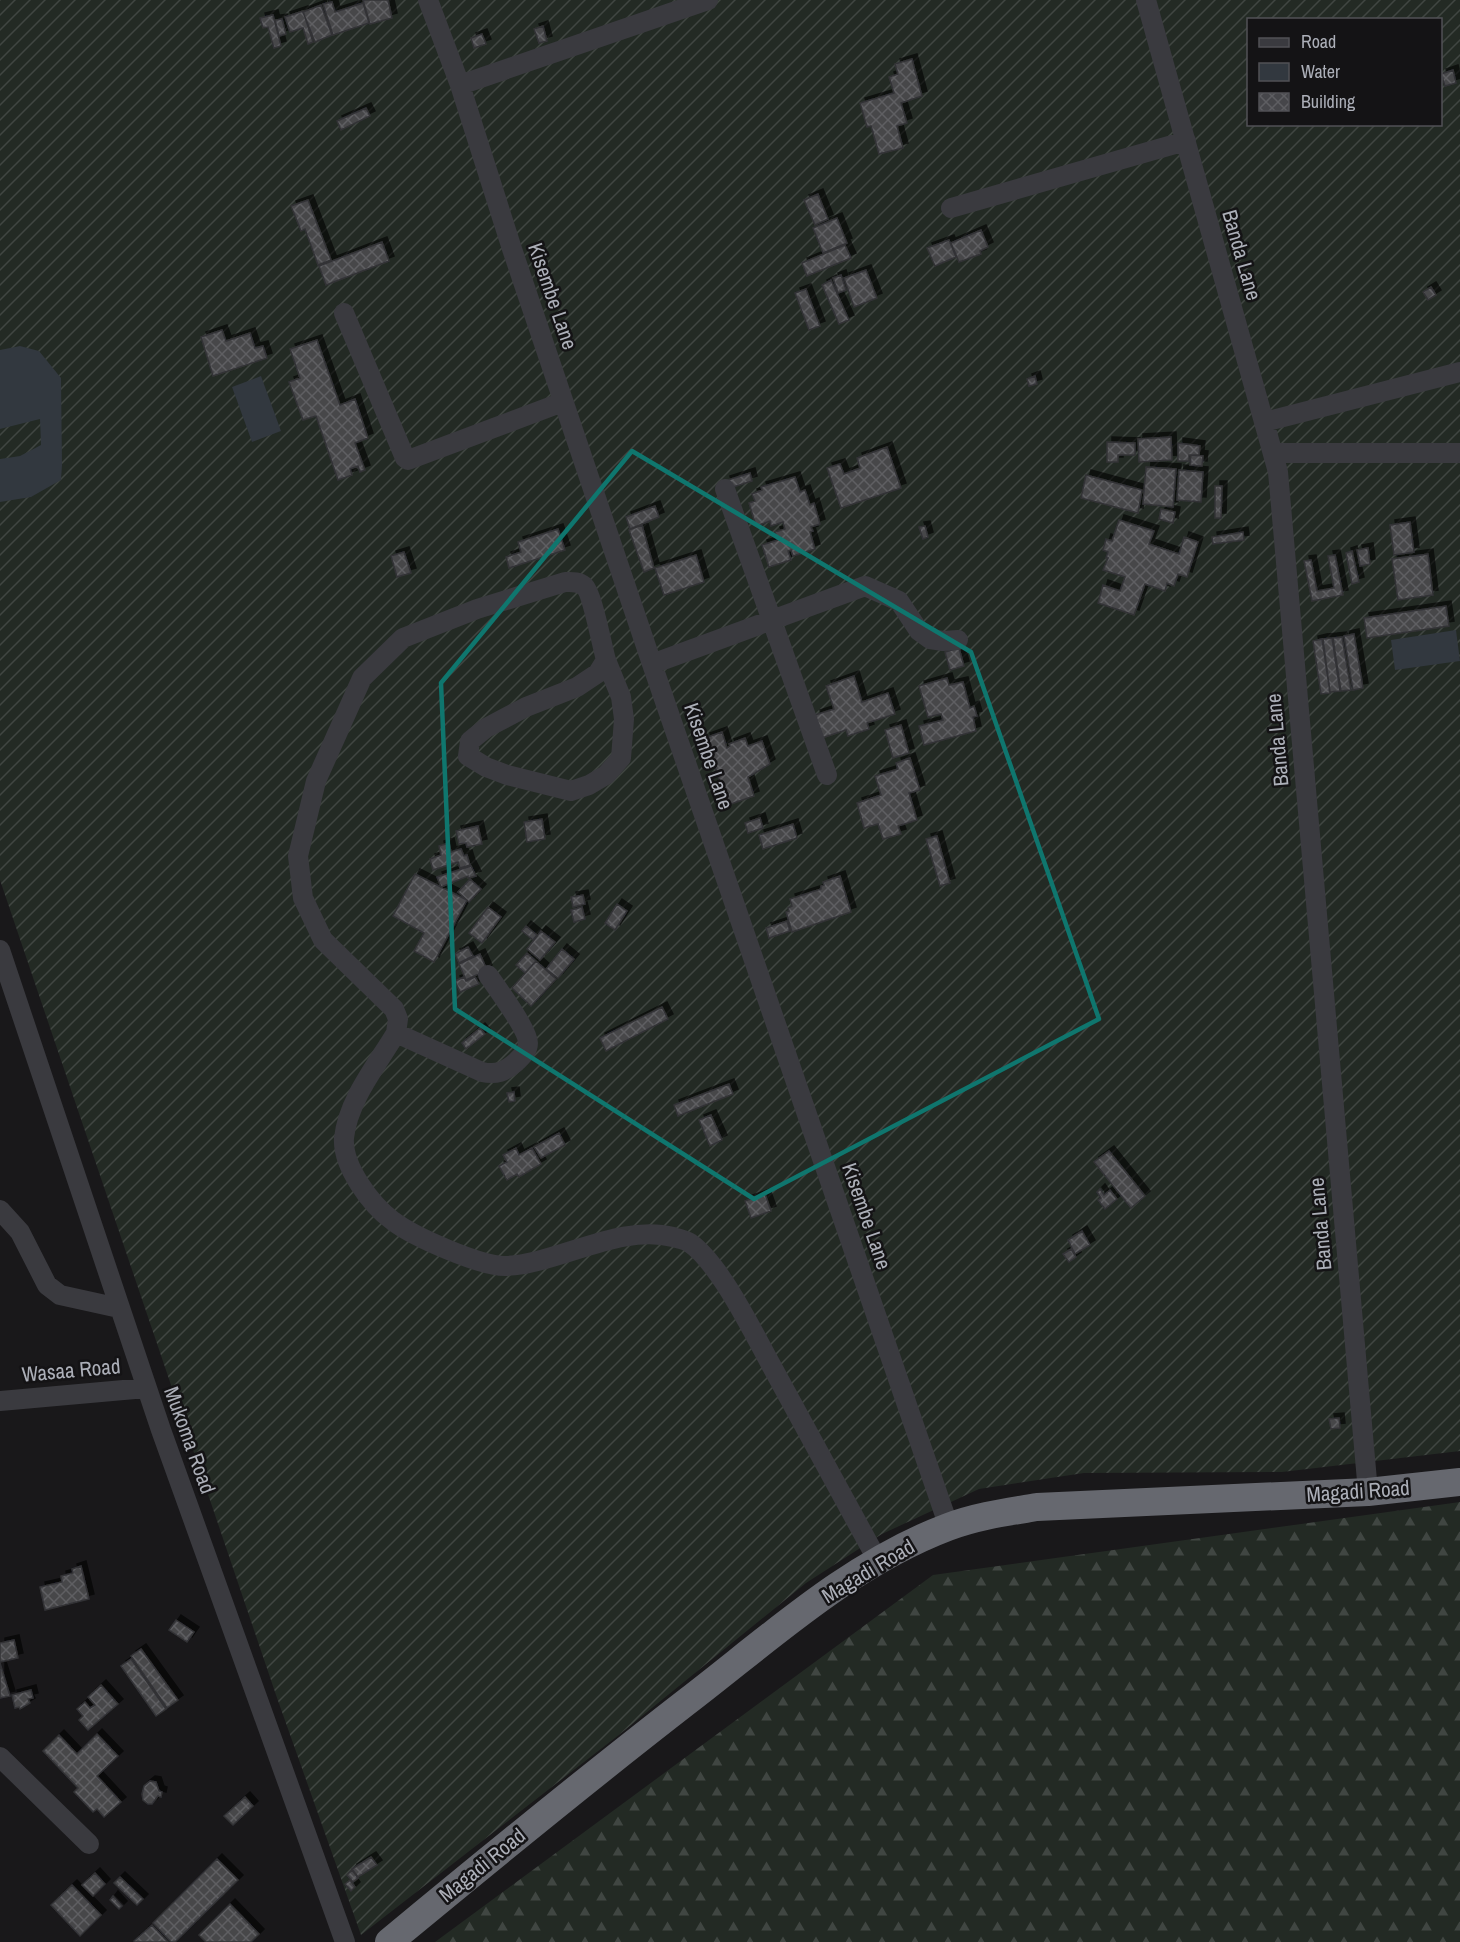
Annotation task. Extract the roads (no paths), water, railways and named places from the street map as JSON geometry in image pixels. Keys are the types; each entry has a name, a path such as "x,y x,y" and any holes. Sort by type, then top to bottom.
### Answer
{"highway":[{"name":"Magadi Road","path":"389,1942 592,1775 839,1584 906,1546 949,1527 989,1515 1036,1507 1368,1492 1460,1482"}],"street":[{"name":"Kisembe Lane","path":"429,0 460,86 512,249 652,664 949,1527"},
{"path":"460,86 708,0"},
{"name":"Banda Lane","path":"1146,0 1278,472 1368,1492"},
{"path":"951,208 1186,141"},
{"path":"344,313 405,458 408,460 564,402"},
{"path":"1264,422 1460,372"},
{"path":"1273,453 1460,453"},
{"path":"725,489 827,775"},
{"path":"606,660 598,673 577,687 526,707 486,728 470,741 468,756 486,766 507,775 571,791 589,785 606,775 621,758 624,719 621,697 597,630 592,600 584,586 576,582 565,582 477,609 403,638 362,678 316,781 298,856 303,898 323,939 394,1009 398,1019 396,1033 350,1112 344,1139 348,1162 368,1197 393,1221 453,1253 501,1266 517,1265 605,1241 638,1236 663,1235 688,1241 708,1258 750,1326 878,1561"},
{"path":"652,664 772,618 865,586 899,601 919,631 930,639 958,640"},
{"name":"Mukoma Road","path":"0,950 146,1388 345,1942"},
{"path":"396,1033 482,1072 493,1074 504,1071 527,1050 529,1041 488,975"},
{"path":"0,1210 20,1232 47,1284 60,1295 119,1308"},
{"name":"Wasaa Road","path":"0,1401 146,1388"},
{"path":"0,1757 89,1844"}],"water":[{"path":"20,346 39,351 61,378 61,480 31,497 0,502 0,459 20,456 41,445 40,419 0,429 0,350"},
{"path":"261,376 281,431 252,442 232,387"},
{"path":"1456,630 1460,661 1395,670 1391,640"}]}
